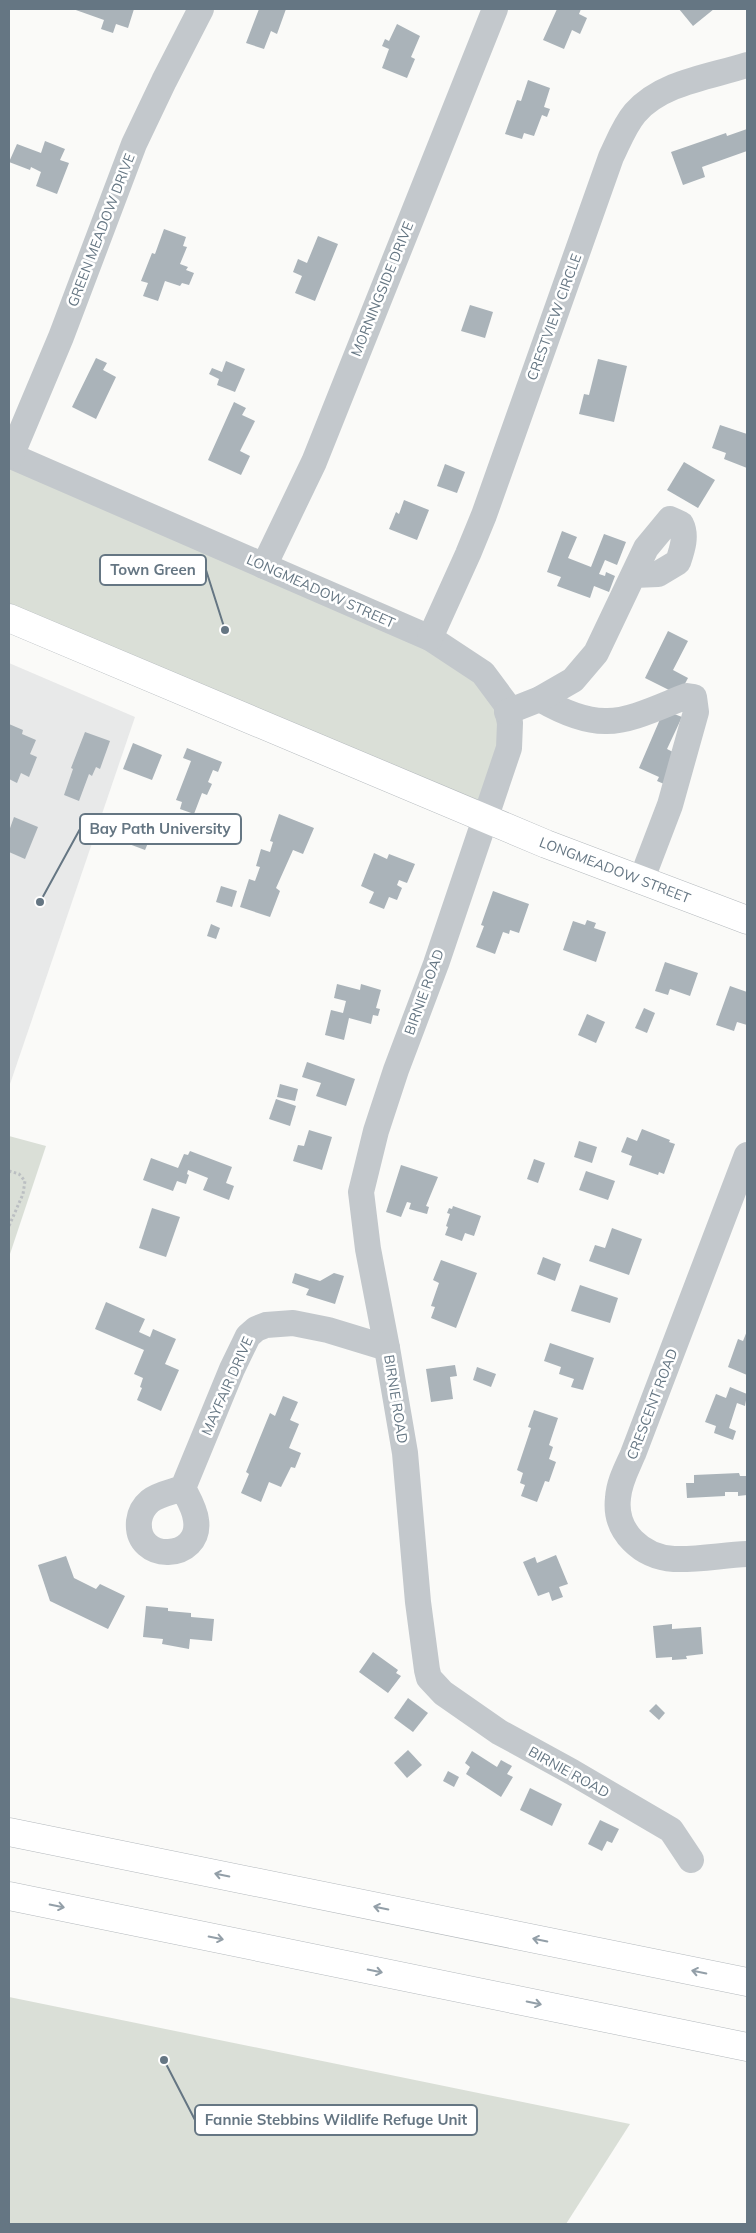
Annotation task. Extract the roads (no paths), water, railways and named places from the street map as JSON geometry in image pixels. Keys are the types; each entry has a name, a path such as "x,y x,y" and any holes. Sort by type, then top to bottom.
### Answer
{"main road":[{"name":"LONGMEADOW STREET","path":"9,618 484,819 641,881 747,920"},
{"path":"9,1832 747,1982"},
{"path":"9,1896 747,2047"}],"street":[{"name":"GREEN MEADOW DRIVE","path":"10,455 61,337 134,144 164,80 202,9"},
{"name":"MORNINGSIDE DRIVE","path":"264,566 314,462 495,9"},
{"name":"CRESTVIEW CIRCLE","path":"430,638 484,514 611,157 628,122 642,106 670,90 747,65"},
{"name":"LONGMEADOW STREET","path":"10,455 430,638 483,673 506,704 510,723 509,748 484,819"},
{"path":"507,712 540,699 573,680 596,653 634,576"},
{"path":"540,699 558,710 605,721 626,718 687,696 694,697 696,712 670,805 641,881"},
{"name":"BIRNIE ROAD","path":"484,819 436,964 396,1070 376,1131 362,1184 361,1203 364,1226 405,1453 418,1602 429,1678 451,1699 516,1743 572,1772 671,1830 691,1860"},
{"name":"CRESCENT ROAD","path":"747,1155 633,1454 620,1483 617,1505 623,1526 631,1539 640,1548 654,1555 687,1559 747,1554"},
{"name":"MAYFAIR DRIVE","path":"183,1488 232,1369 248,1336 256,1329 266,1325 293,1324 328,1330 387,1348"}],"place":[{"name":"Town Green","path":"225,630"},
{"name":"Bay Path University","path":"40,902"},
{"name":"Fannie Stebbins Wildlife Refuge Unit","path":"164,2060"}]}
